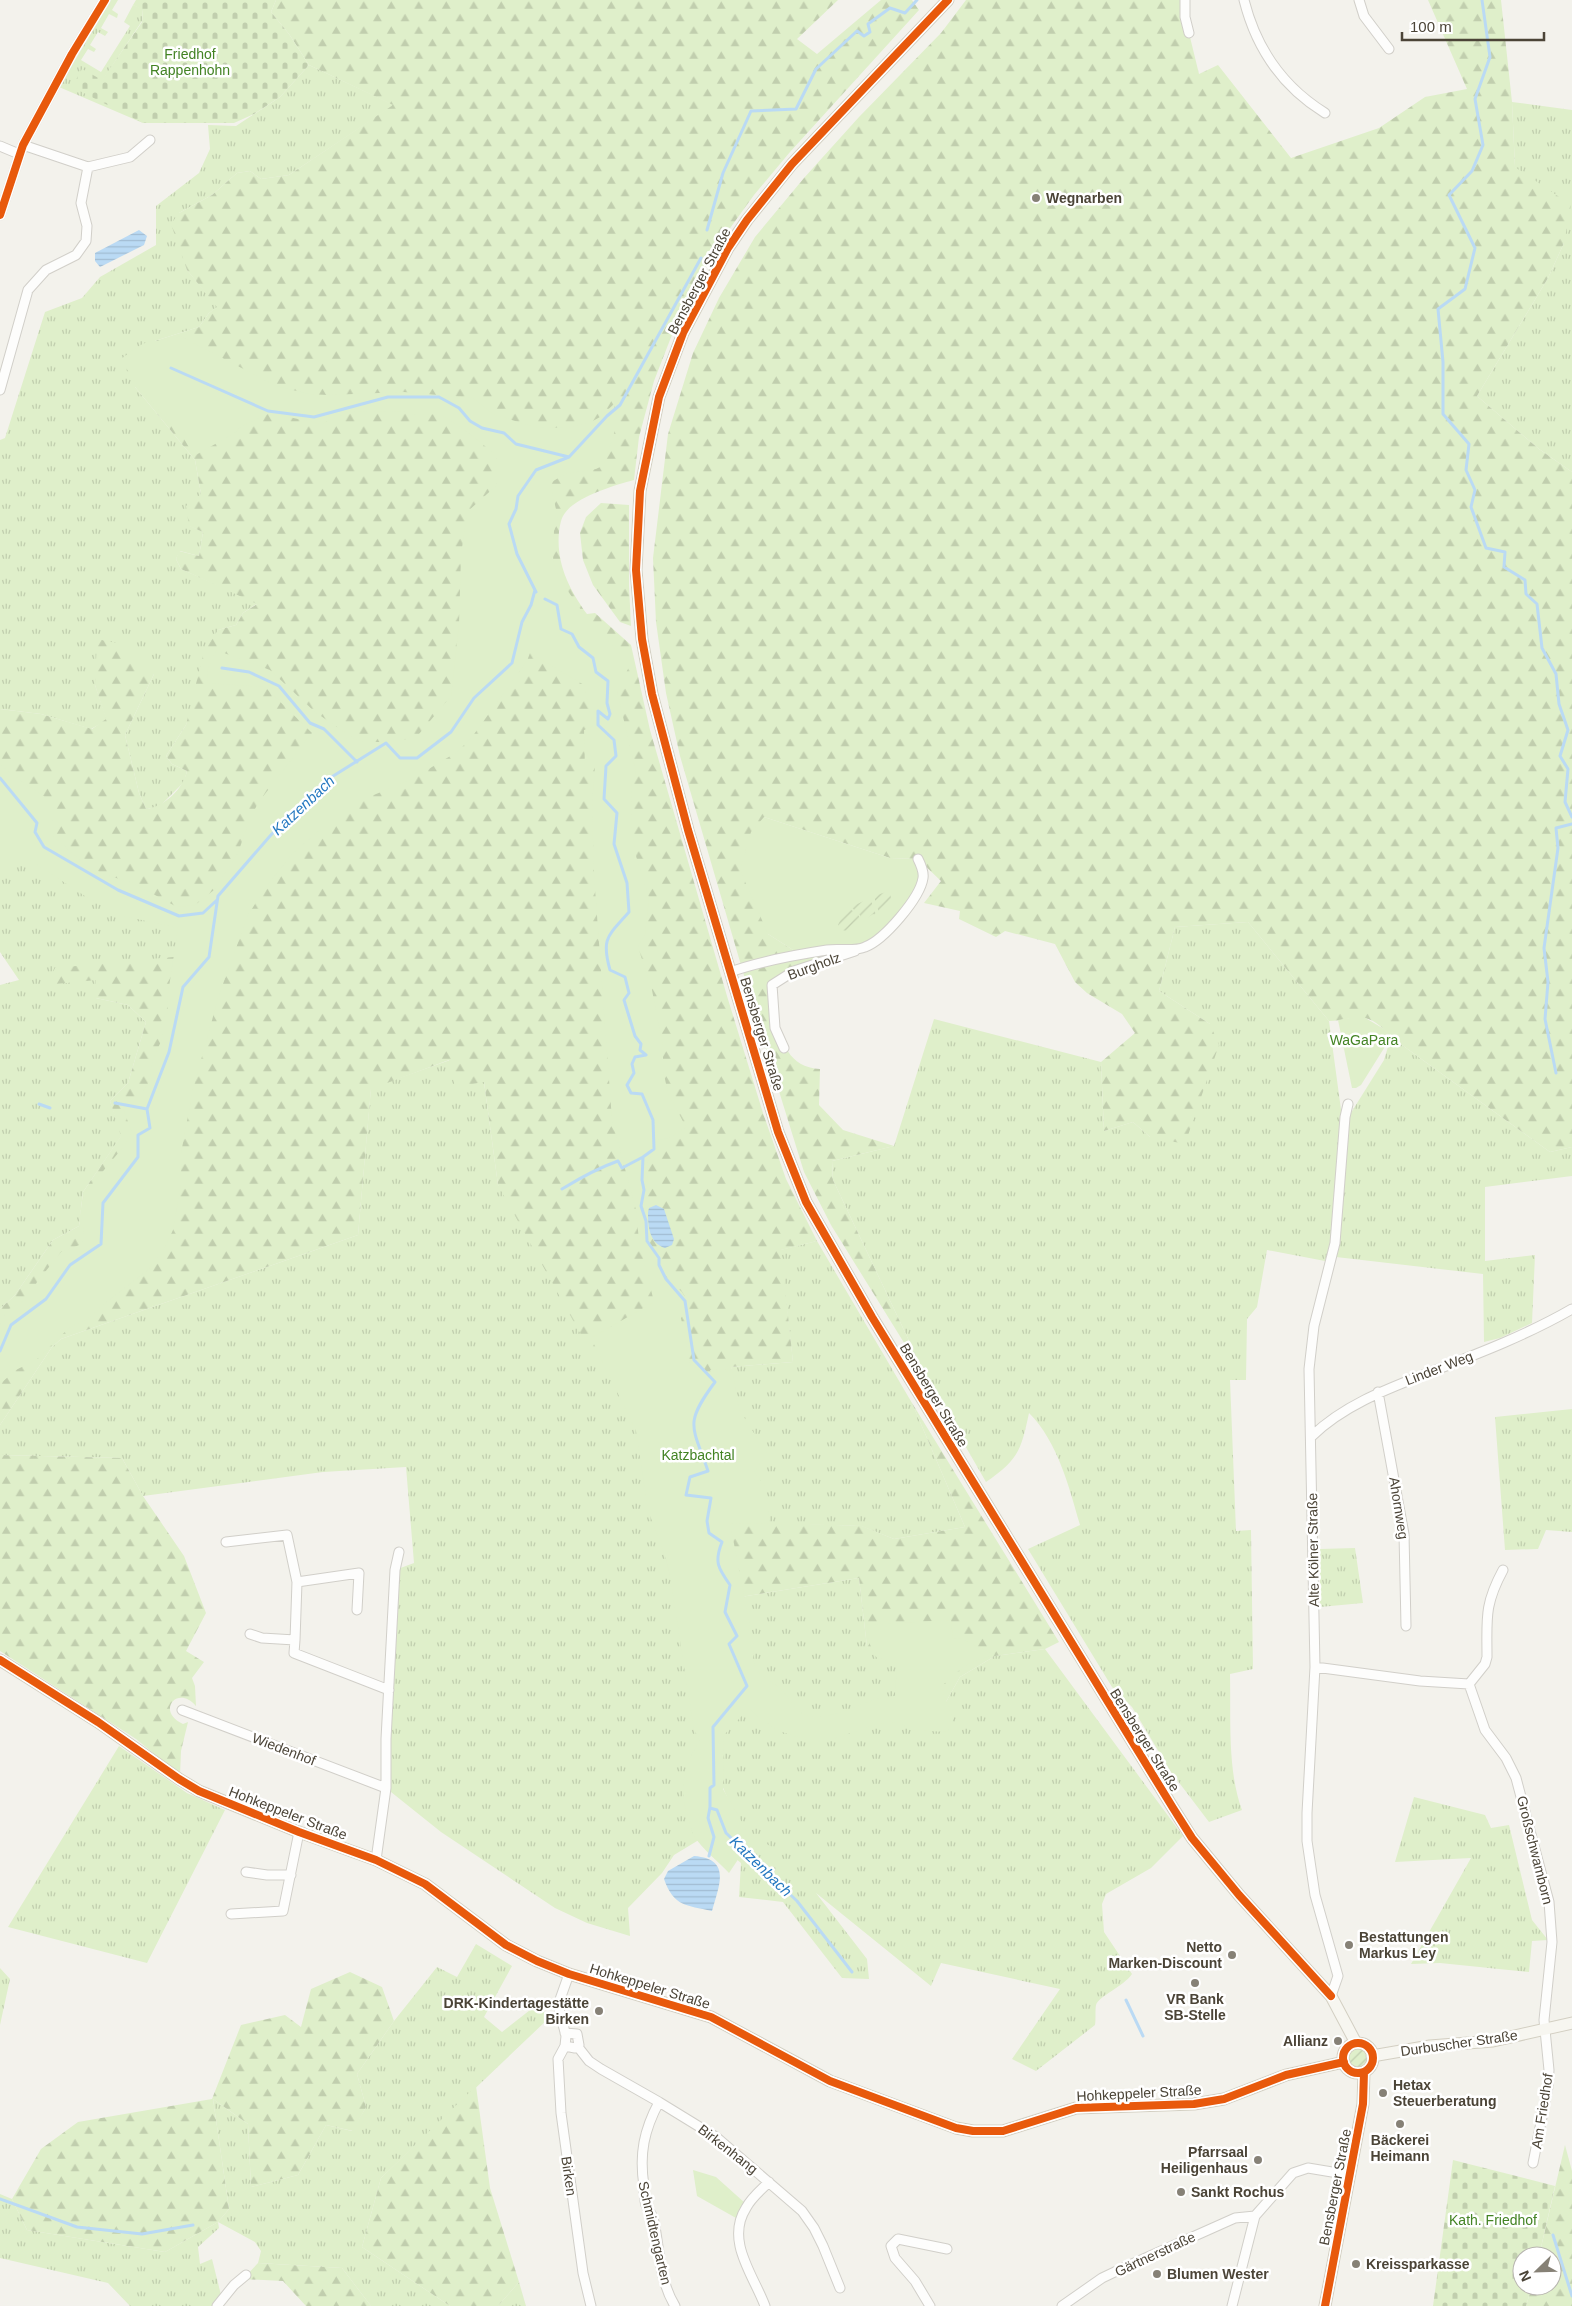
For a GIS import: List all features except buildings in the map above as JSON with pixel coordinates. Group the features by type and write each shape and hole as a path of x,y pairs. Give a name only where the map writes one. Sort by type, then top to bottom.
{"main road":[{"name":"Bensberger Straße","path":"948,0 792,164 747,220 728,248 691,317 674,355 659,397 646,454 640,491 636,549 637,593 642,638 652,694 666,752 778,1132 792,1171 825,1238 1070,1643 1192,1838 1265,1924 1331,1996 1356,2043"},
{"name":"Hohkeppeler Straße","path":"0,1660 98,1722 192,1787 218,1800 376,1860 425,1884 506,1945 537,1961 568,1974 711,2017 830,2081 956,2128 973,2131 1014,2129 1055,2113 1076,2108 1178,2105 1208,2102 1244,2092 1286,2075 1344,2062"},
{"name":"Durbuscher Straße","path":"1372,2056 1430,2046 1493,2041 1572,2023"},
{"path":"1356,2043 1365,2045 1372,2056 1371,2066 1364,2072 1352,2072 1344,2062 1346,2049 1356,2043"},
{"name":"Bensberger Straße","path":"1325,2306 1363,2104 1364,2072"}],"street":[{"path":"0,215 23,144 63,69 106,0"},
{"path":"1185,0 1185,17 1189,33"},
{"path":"1244,0 1256,36 1277,72 1305,100 1325,113"},
{"path":"1359,0 1364,16 1389,49"},
{"path":"23,144 88,167 130,158 150,140"},
{"path":"0,146 19,154"},
{"path":"0,390 28,290 46,270 76,255 86,241 87,226 81,203 88,167"},
{"name":"Burgholz","path":"784,1048 775,1028 772,984 794,971 862,949 882,936 918,892 923,878 918,860"},
{"name":"Burgholz","path":"730,972 754,963 829,950 862,949"},
{"name":"Alte Kölner Straße","path":"1331,1996 1338,1976 1315,1895 1307,1841 1315,1667 1312,1436 1309,1399 1311,1346 1320,1297 1335,1243 1348,1104"},
{"name":"Linder Weg","path":"1312,1436 1320,1428 1378,1392 1525,1333 1572,1309"},
{"name":"Ahornweg","path":"1378,1392 1404,1534 1406,1626"},
{"path":"226,1542 287,1536 297,1582 294,1653 389,1690"},
{"path":"376,1860 386,1788 386,1739 395,1570 399,1552"},
{"path":"1315,1667 1420,1681 1469,1684 1485,1664 1487,1657 1486,1613 1491,1591 1503,1570"},
{"path":"297,1582 359,1573 357,1610"},
{"path":"250,1634 262,1638 295,1640"},
{"name":"Großschwamborn","path":"1469,1684 1485,1730 1506,1758 1516,1778 1549,1902 1552,1942 1544,2020 1546,2029"},
{"name":"Wiedenhof","path":"182,1710 386,1788"},
{"path":"231,1914 283,1911 299,1832"},
{"path":"246,1872 267,1876 291,1875"},
{"name":"Birken","path":"568,1974 558,2005 565,2033 565,2046 558,2059 561,2113 583,2274 591,2306"},
{"name":"Am Friedhof","path":"1533,2163 1550,2070 1546,2029"},
{"path":"565,2033 577,2034 580,2041 578,2047 565,2046"},
{"name":"Birkenhang","path":"578,2047 589,2061 601,2069 716,2137 802,2211 814,2228 840,2288"},
{"name":"Schmidtengarten","path":"659,2102 650,2119 644,2139 641,2169 646,2204 652,2212 654,2222 659,2263 670,2298 675,2306"},
{"path":"1232,2306 1255,2216 1293,2173 1308,2168 1350,2175"},
{"path":"765,2306 758,2287 748,2272 739,2244 740,2223 745,2208 769,2182"},
{"name":"Gärtnerstraße","path":"1062,2306 1102,2278 1123,2268 1235,2218 1255,2216"},
{"path":"930,2306 915,2281 894,2258 891,2246 898,2239 947,2249"},
{"path":"217,2306 246,2275"}],"green space":[{"path":"111,0 118,0 112,10 118,14 117,18 109,14 101,28 108,32 105,36 98,32 90,45 96,49 94,52 88,49 81,60 101,72 130,26 124,22 133,5 143,9 142,21 102,81 143,123 59,87"},
{"name":"Friedhof Rappenhohn","path":"136,0 276,0 271,12 289,34 309,65 280,97 254,114 234,123 143,123 72,87 82,69 102,80 142,22 143,10 133,5"},
{"path":"276,0 838,0 797,39 817,54 881,0 912,0 919,10 790,152 754,195 715,249 675,327 654,381 639,437 634,480 596,492 570,507 562,519 559,543 565,575 587,614 595,613 631,645 650,730 763,1113 786,1179 817,1241 781,1250 793,1362 731,1367 757,1522 862,1526 894,1539 965,1527 912,1403 1059,1642 1045,1649 995,1656 960,1677 938,1716 905,1664 882,1663 867,1647 859,1578 728,1599 637,1345 590,1351 498,1185 484,1082 455,1087 449,1060 371,1089 358,1235 61,1339 52,1347 0,1425 0,1309 15,1295 53,1240 79,1226 83,1192 121,1136 110,1101 128,1083 146,1022 128,1005 96,998 96,980 47,985 55,968 195,955 204,925 47,855 0,863 0,709 41,714 92,729 106,719 95,685 97,639 121,644 154,674 125,735 139,793 146,809 153,808 172,796 185,778 187,771 172,764 166,756 186,725 204,651 218,630 236,625 243,613 257,604 181,569 176,559 179,551 199,556 203,532 189,526 186,506 201,494 195,460 135,387 125,367 129,353 142,345 199,327 209,313 217,307 187,270 171,224 179,213 212,195 237,173 250,171 261,179 289,175 393,105 309,65 289,34 271,12"},
{"path":"966,0 1185,0 1189,33 1199,74 1218,65 1291,158 1379,128 1425,97 1467,89 1428,0 1501,0 1512,102 1515,167 1571,205 1564,243 1548,278 1477,396 1539,449 1572,472 1572,1147 1550,1152 1391,1037 1375,1022 1362,1018 1329,1021 1248,922 1175,927 1159,991 1210,1024 1219,1045 1185,1144 1150,1137 1133,1122 1104,1131 1101,1062 1135,1033 1122,1014 1087,993 1075,982 1055,944 1005,931 996,937 959,919 960,911 924,903 941,881 918,859 890,858 764,817 768,934 801,955 862,949 780,978 771,993 779,1030 789,1052 796,1061 806,1066 820,1069 819,1105 843,1130 894,1146 832,1161 833,1180 929,1383 831,1225 804,1172 757,1020 680,756 666,693 656,622 653,558 668,434 693,353 719,298 755,237 804,178 859,117 941,33"},
{"path":"309,65 394,105 289,175 261,179 250,171 237,173 212,195 179,213 187,270 218,307 209,313 199,327 142,345 135,387 195,460 201,494 190,526 203,532 199,556 180,551 176,559 181,569 258,603 243,613 236,625 218,630 186,725 166,756 172,764 187,771 184,782 159,807 146,809 139,793 125,735 154,674 95,685 107,720 91,729 41,714 0,709 0,440 5,438 45,312 82,298 100,277 156,245 156,206 199,173 210,149 208,125 236,126 280,97"},
{"path":"1512,102 1572,110 1572,472 1539,449 1477,396 1548,278 1564,243 1515,167"},
{"name":"Katzbachtal","path":"180,336 276,386 309,394 404,392 473,398 493,414 534,427 569,428 589,423 600,417 614,404 617,424 604,465 596,469 565,474 550,483 558,518 554,531 553,562 559,578 585,616 630,665 617,691 636,772 631,786 632,830 636,856 649,898 645,934 638,947 652,990 663,1047 663,1070 668,1093 686,1127 669,1138 658,1140 658,1146 648,1161 647,1185 641,1208 644,1232 649,1246 659,1260 663,1274 682,1292 690,1305 681,1318 690,1364 713,1379 710,1370 732,1369 739,1409 767,1454 754,1472 766,1487 770,1524 730,1523 754,1648 755,1666 766,1679 785,1693 799,1711 803,1714 820,1717 876,1699 895,1696 897,1663 889,1662 877,1656 868,1640 865,1625 951,1620 953,1638 962,1639 995,1655 965,1666 941,1687 953,1719 948,1732 910,1730 899,1722 877,1724 830,1740 807,1740 779,1731 758,1717 749,1708 724,1735 723,1789 748,1833 775,1849 763,1857 757,1851 743,1852 729,1873 697,1841 691,1829 685,1806 683,1796 684,1777 690,1759 700,1740 694,1730 670,1576 666,1559 648,1510 636,1431 591,1338 654,1302 639,1241 636,1210 612,1120 594,875 592,806 595,766 585,770 584,730 593,726 584,685 530,653 527,661 472,737 457,752 412,779 369,797 321,829 292,854 266,887 248,915 219,995 193,1089 182,1148 180,1190 173,1230 166,1245 149,1269 90,1317 69,1328 37,1359 16,1370 0,1384 0,1326 5,1313 29,1298 37,1282 61,1252 82,1244 84,1229 79,1221 84,1194 124,1146 132,1132 123,1109 127,1102 143,1091 149,1082 153,1059 163,1037 161,1022 168,1012 167,1000 178,928 119,915 88,898 30,860 0,872 0,764 52,802 52,835 81,861 103,874 133,883 177,907 195,905 214,890 238,853 249,821 258,803 312,733 265,687 207,683 208,669 216,650 270,670 315,712 353,738 365,742 388,742 407,739 419,734 451,696 459,624 461,555 467,512 497,485 497,455 456,424 442,416 433,414 416,415 408,412 351,411 321,424 270,413 242,426 233,434 194,456 180,432 173,427 132,378 121,359 144,343 169,340"},
{"path":"601,503 629,505 631,626 620,622 593,585 583,560 580,533 586,517"},
{"path":"764,817 890,858 918,859 922,869 918,892 870,945 801,955 768,934 740,870 751,832"},
{"path":"47,855 204,925 195,955 96,980 96,998 128,1005 146,1022 128,1083 110,1101 122,1135 83,1192 79,1226 53,1240 15,1295 0,1309 0,985 19,980 0,952 0,863"},
{"path":"886,892 890,893 892,903 879,913 874,896"},
{"path":"870,898 876,915 873,914 861,922 860,915 851,907"},
{"path":"849,908 859,916 859,924 848,931 841,930 838,925 844,912"},
{"path":"1248,922 1329,1021 1342,1117 1331,1242 1325,1261 1267,1250 1257,1307 1247,1319 1246,1380 1230,1380 1236,1531 1251,1530 1253,1669 1230,1674 1232,1760 1237,1794 1242,1810 1209,1822 1171,1772 1132,1707 1112,1687 1028,1549 1080,1525 1061,1466 1048,1437 1029,1413 1020,1446 1012,1461 986,1482 929,1383 833,1180 832,1161 894,1146 934,1019 1101,1062 1104,1131 1133,1122 1150,1137 1210,1024 1159,991 1175,927"},
{"name":"WaGaPara","path":"1362,1016 1384,1029 1391,1037 1361,1085 1352,1088 1338,1020"},
{"path":"1391,1037 1550,1152 1572,1147 1572,1176 1485,1187 1485,1261 1535,1255 1532,1323 1500,1338 1484,1342 1483,1274 1336,1257 1349,1116 1384,1060"},
{"path":"450,1060 484,1082 498,1185 638,1345 728,1599 859,1578 867,1647 905,1663 938,1716 960,1677 995,1656 1045,1649 1183,1836 1151,1868 1106,1894 1102,1904 1104,1932 1132,1974 1098,2002 1096,2005 1095,2025 1036,2071 1012,2059 1060,1989 941,1963 931,1986 816,1893 867,1959 869,1979 842,1978 783,1902 739,1897 741,1863 707,1835 674,1855 662,1873 628,1908 630,1936 587,1923 555,1908 441,1832 386,1788 395,1570 414,1563 406,1467 323,1472 143,1496 122,1458 0,1455 0,1425 52,1347 61,1339 358,1235 371,1088","holes":["729,1600 718,1776 739,1825 717,1784"]},
{"path":"817,1241 912,1403 965,1527 894,1539 861,1526 757,1523 731,1367 793,1362 780,1250"},
{"path":"1572,1409 1572,1532 1546,1530 1538,1549 1505,1550 1495,1417"},
{"path":"0,1455 122,1458 143,1496 184,1556 206,1613 186,1651 204,1662 192,1678 195,1686 196,1706 189,1700 182,1698 172,1702 170,1707 175,1719 183,1724 188,1722 181,1751 180,1775 136,1739 0,1651"},
{"path":"1355,1548 1363,1603 1320,1607 1320,1549"},
{"path":"119,1746 187,1793 225,1810 147,1963 8,1927"},
{"path":"1414,1797 1485,1815 1491,1828 1509,1825 1532,1920 1548,1940 1532,1941 1529,1972 1440,1963 1411,1964 1471,1858 1395,1862"},
{"path":"476,1944 512,1966 484,2017 502,2032 539,2003 548,2019 381,2178 362,2247 450,2306 371,2306 342,2268 258,2263 261,2251 255,2242 218,2222 229,2209 213,2099 248,2124 251,2187 298,2175 326,2125 352,2131 366,2107 357,2074 394,2021 437,1967 457,1977"},
{"path":"0,1968 10,1979 0,2025"},
{"path":"350,1972 382,1987 394,2021 357,2074 366,2107 353,2131 326,2125 298,2175 251,2187 248,2124 213,2099 229,2209 218,2222 165,2252 27,2230 12,2199 41,2149 78,2122 212,2099 241,2025 285,2015 301,2027 311,1989"},
{"path":"1359,2048 1366,2051 1369,2058 1366,2065 1359,2068 1352,2065 1349,2058 1352,2051"},
{"path":"476,2086 490,2188 519,2282 498,2306 450,2306 362,2247 381,2178"},
{"path":"1565,2145 1572,2171 1572,2306 1526,2306 1529,2296 1562,2296 1562,2246 1541,2246"},
{"name":"Kath. Friedhof","path":"1453,2160 1555,2186 1541,2246 1512,2246 1512,2296 1529,2296 1526,2306 1433,2306"},
{"path":"693,2170 716,2177 745,2203 736,2218 697,2196"},
{"path":"0,2194 12,2199 27,2230 165,2252 218,2222 219,2228 198,2247 200,2264 212,2259 221,2295 214,2306 130,2306 108,2283 0,2258"},
{"path":"258,2263 342,2268 371,2306 306,2306 283,2281 243,2279"},
{"path":"519,2282 526,2306 498,2306"}],"water":[{"path":"139,230 147,236 144,245 100,267 95,261 95,253"},
{"path":"656,1205 664,1209 674,1239 672,1245 665,1248 656,1242 650,1233 648,1212 649,1208"},
{"path":"694,1856 706,1858 714,1862 718,1868 720,1875 719,1883 712,1911 688,1906 677,1900 672,1895 664,1879 668,1871"}],"waterway":[{"name":"Katzenbach","path":"707,230 723,173 751,111 796,109 816,69 857,31 864,36 870,32 868,24 890,8 905,13 917,0"},
{"path":"1482,0 1490,57 1475,99 1483,145 1472,171 1449,195 1475,248 1465,289 1438,309 1443,362 1443,414 1469,444 1466,470 1475,490 1471,507 1486,548 1505,552 1504,567 1525,580 1526,594 1537,604 1542,648 1556,674 1559,704 1568,730 1560,756 1568,769 1565,802 1572,817"},
{"name":"Katzenbach","path":"536,592 517,554 509,524 516,509 518,496 536,470 569,457 607,416 620,405 701,258"},
{"path":"171,368 268,411 314,417 388,397 439,397 459,408 470,421 482,428 504,433 516,444 569,457"},
{"name":"Katzenbach","path":"0,1351 11,1325 46,1299 70,1265 101,1244 103,1203 138,1157 138,1135 150,1128 147,1109 169,1052 183,987 209,957 218,896 270,836 308,796 330,778 386,743 400,758 417,758 451,732 474,698 512,663 522,622 531,605 535,590"},
{"name":"Katzenbach","path":"545,599 557,605 561,629 572,634 579,647 593,658 596,672 608,681 607,703 610,714 608,719 598,711 598,725 614,740 616,756 606,766 604,799 617,813 614,844 627,883 629,912 611,932 606,951 610,970 625,977 629,993 624,1000 635,1036 641,1044 640,1050 646,1055 635,1057 632,1064 634,1073 627,1085 631,1093 642,1094 653,1120 654,1149 643,1157 642,1180 644,1190 641,1206 646,1221 647,1241 659,1258 659,1265 666,1279 685,1301 694,1360 715,1382 699,1407 694,1425 698,1444 708,1471 690,1477 686,1495 711,1498 707,1521 709,1533 722,1542 718,1555 718,1565 730,1585 725,1612 737,1636 729,1644 747,1686 713,1727 714,1785 710,1788 710,1808 717,1810 726,1833 797,1901 852,1972"},
{"path":"222,668 249,672 279,686 310,723 324,729 357,762"},
{"path":"0,778 37,823 35,832 44,847 118,890 179,916 203,913 217,900"},
{"path":"1556,1073 1545,1019 1548,982 1544,948 1558,848 1556,828 1572,824"},
{"name":"Katzenbach","path":"115,1103 147,1109"},
{"path":"39,1104 50,1108"},
{"path":"562,1189 618,1161 622,1168 643,1157"},
{"path":"709,1856 714,1837 708,1818 710,1807"},
{"path":"1126,2000 1143,2036"},
{"path":"0,2199 77,2227 142,2234 193,2225"},
{"path":"1553,2235 1572,2296"}],"cycle path":[{"path":"0,215 23,145 72,54 105,0"},
{"path":"948,0 792,164 747,220 728,248 683,333 659,397 640,491 636,570 642,639 652,694 688,830 778,1132 806,1202 872,1317 1192,1838 1239,1895 1331,1996"},
{"path":"0,1660 98,1722 199,1791 299,1832 376,1860 425,1884 506,1945 537,1961 569,1974 711,2017 830,2081 956,2128 973,2131 1003,2131 1076,2108 1194,2104 1224,2099 1286,2075 1344,2062"},
{"path":"1358,2043 1369,2047 1373,2058 1369,2069 1358,2073 1347,2069 1343,2058 1347,2047 1358,2043"},
{"path":"1325,2306 1363,2104 1364,2072"}],"place":[{"name":"Wegnarben","path":"1036,198"},
{"name":"Bestattungen Markus Ley","path":"1349,1945"},
{"name":"Netto Marken-Discount","path":"1232,1955"},
{"name":"VR Bank SB-Stelle","path":"1195,1983"},
{"name":"DRK-Kindertagestätte Birken","path":"599,2011"},
{"name":"Allianz","path":"1338,2041"},
{"name":"Hetax Steuerberatung","path":"1383,2093"},
{"name":"Bäckerei Heimann","path":"1400,2124"},
{"name":"Pfarrsaal Heiligenhaus","path":"1258,2160"},
{"name":"Sankt Rochus","path":"1181,2192"},
{"name":"Kreissparkasse","path":"1356,2264"},
{"name":"Blumen Wester","path":"1157,2274"}]}
